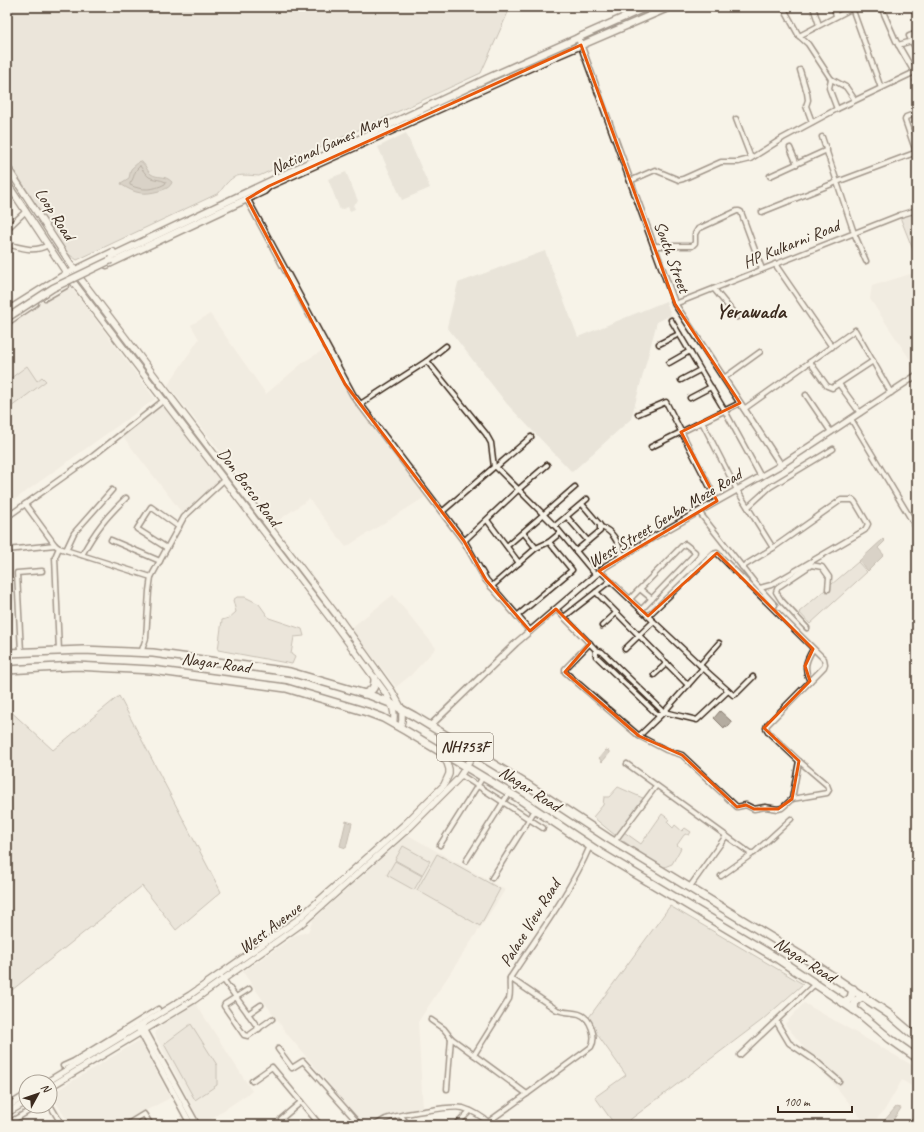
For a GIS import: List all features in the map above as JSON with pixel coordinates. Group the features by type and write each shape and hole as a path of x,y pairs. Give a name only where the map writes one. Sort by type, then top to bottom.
{"highway":[{"name":"Nagar Road","path":"7,653 100,650 141,653 278,670 298,674 364,694 402,709 526,784 614,842 805,958 864,996 889,1014 917,1038"},
{"name":"Nagar Road","path":"7,670 76,666 139,669 275,686 367,712 393,724 435,748 536,810 590,846 778,959 844,1002 906,1052 917,1058"},
{"path":"364,694 373,689 375,685 375,678"},
{"path":"844,1002 852,998 853,989"},
{"path":"854,1010 855,1001 864,996"}],"main road":[{"name":"National Games Marg","path":"7,322 52,292 264,191 268,184 488,78 647,7"},
{"name":"National Games Marg","path":"7,311 47,285 75,270 260,182 268,184 668,7"},
{"name":"Loop Road","path":"7,167 80,278"},
{"name":"Loop Road","path":"7,183 68,274"},
{"path":"7,314 48,288 268,184"},
{"path":"7,318 53,288 111,258"},
{"name":"Don Bosco Road","path":"68,274 375,678 392,705 395,718 393,724"},
{"name":"Don Bosco Road","path":"80,278 342,622 392,691 402,709"},
{"path":"47,285 52,292"},
{"path":"400,728 402,721 402,709"},
{"name":"West Avenue","path":"222,977 297,920 406,823 444,785 449,774 449,768 443,756 435,748"},
{"name":"West Avenue","path":"58,1082 300,925 410,828 461,775 475,753"},
{"name":"West Avenue","path":"58,1075 126,1031 141,1029"},
{"path":"7,1106 18,1100"},
{"path":"7,1114 18,1107"}],"street":[{"path":"783,7 798,36 808,44 831,79 846,87 855,100"},
{"path":"813,7 819,25"},
{"path":"834,7 836,16"},
{"path":"798,36 853,7 881,88"},
{"path":"630,181 655,170 678,180 721,162 744,161 836,109 916,71 898,45 881,7"},
{"path":"917,33 909,36 917,51"},
{"name":"South Street","path":"578,37 675,304 781,465"},
{"path":"898,45 912,41"},
{"path":"800,70 808,100 806,106 812,122"},
{"path":"831,79 828,88 836,109"},
{"path":"762,212 917,152 904,120 906,117 917,113"},
{"path":"736,118 751,158"},
{"path":"822,137 854,233 866,260"},
{"path":"790,148 797,164"},
{"path":"770,176 827,150"},
{"path":"247,199 346,384 360,405 464,541 491,587 530,631"},
{"path":"654,246 692,246 696,243 695,234 698,229 739,210 762,269"},
{"name":"HP Kulkarni Road","path":"675,304 900,215 917,210"},
{"path":"7,229 26,212"},
{"path":"7,244 31,250 37,250 48,245"},
{"path":"775,264 832,346"},
{"path":"714,289 737,317"},
{"path":"671,320 725,411 761,477"},
{"path":"744,409 855,330 890,393"},
{"path":"659,344 679,334"},
{"path":"360,405 427,361 446,346"},
{"path":"669,363 690,351"},
{"path":"724,378 760,352"},
{"path":"427,361 486,434 491,444 495,467 556,526 560,533 595,574"},
{"path":"810,362 829,388 832,388 872,361"},
{"path":"680,380 700,370"},
{"name":"West Street Genba Moze Road","path":"430,726 499,659 595,574 623,556 781,465 917,375"},
{"path":"839,384 860,413"},
{"path":"690,398 711,387"},
{"path":"806,395 831,432"},
{"path":"7,518 93,456 164,400"},
{"path":"638,414 666,402 717,502"},
{"path":"652,447 740,403"},
{"path":"851,419 917,529"},
{"path":"702,422 737,490 773,548"},
{"path":"442,512 531,438"},
{"path":"748,507 770,488 833,449"},
{"path":"464,541 519,489 547,465"},
{"path":"141,653 146,638 151,577 187,514 224,479"},
{"path":"507,546 575,487"},
{"path":"66,550 74,533 112,490"},
{"path":"82,555 92,536 103,521 126,498"},
{"path":"556,526 587,499"},
{"path":"742,566 773,548 841,500 853,500 868,524 865,530 771,585 760,588"},
{"path":"25,504 57,547 55,557 59,651"},
{"path":"582,504 601,527 610,532 615,538 623,556"},
{"path":"167,548 137,529 151,507 179,527"},
{"path":"699,512 775,605"},
{"path":"567,517 588,540"},
{"path":"487,520 519,563"},
{"path":"576,551 600,531 601,527"},
{"path":"523,532 536,548"},
{"path":"491,587 536,548 549,542 560,533"},
{"path":"111,540 160,561"},
{"path":"517,616 572,570 549,542"},
{"path":"630,599 683,545 685,544 688,546 694,552 694,555 642,610"},
{"path":"7,550 57,547 151,577"},
{"path":"590,643 565,669 565,672 639,736 666,750 682,755 737,807 746,805 754,809 765,807 778,809 782,808 792,799 824,794 829,790 827,785 769,733 766,728 767,725 810,681 824,664 824,659 717,553 715,553 648,616"},
{"path":"807,628 781,600 776,592 778,587 811,566 822,567 829,577 828,589"},
{"path":"21,652 17,573 42,571"},
{"path":"600,571 733,695 753,678"},
{"path":"564,617 610,581"},
{"path":"640,589 652,599"},
{"path":"596,592 688,685"},
{"path":"556,609 596,650 602,652 664,712 697,720 728,691"},
{"path":"602,626 616,613"},
{"path":"625,649 653,622"},
{"path":"639,736 664,712 688,685 719,643"},
{"path":"810,681 806,673 805,666 813,648"},
{"path":"596,650 596,656 659,716"},
{"path":"654,675 666,663"},
{"path":"792,799 799,761"},
{"path":"627,764 752,854"},
{"path":"461,775 543,828"},
{"path":"440,845 483,777"},
{"path":"614,842 656,786"},
{"path":"466,862 509,793"},
{"path":"492,878 536,810"},
{"path":"721,876 752,854 791,819"},
{"path":"689,888 726,836"},
{"name":"Palace View Road","path":"474,1055 509,999 511,994 509,983 510,978 583,863 590,846"},
{"path":"222,977 259,1029"},
{"path":"488,1122 591,1047 594,1042 594,1033 584,1017 579,1014 565,1013 557,1010 510,978"},
{"path":"740,1055 815,984"},
{"path":"249,989 224,1006 241,1031 246,1036 259,1029 272,1019"},
{"path":"248,1014 261,1005"},
{"path":"63,1066 126,1031 158,1009"},
{"path":"431,1020 444,1030 451,1038 527,1094"},
{"path":"776,1021 789,1042 817,1062 839,1082"},
{"path":"141,1029 191,1125"},
{"path":"141,1029 198,1125"},
{"path":"446,1089 451,1038"},
{"path":"278,1049 292,1068 303,1061 360,1125"},
{"path":"252,1081 272,1067 320,1125"},
{"path":"281,1119 301,1102"},
{"path":"375,1125 386,1119 401,1116 450,1108 461,1108 470,1111 492,1125"},
{"path":"456,1125 470,1111"},
{"path":"7,1124 24,1114"},
{"path":"55,1114 62,1125"},
{"path":"126,1125 144,1114 152,1125"},
{"path":"401,1116 408,1125"}],"highlighted area":[{"path":"581,45 675,304 740,403 681,432 717,501 599,571 648,616 717,553 813,649 805,666 810,681 764,728 799,761 792,799 778,809 754,809 746,805 737,807 682,755 639,736 565,672 590,643 556,609 530,631 486,580 464,541 345,384 247,199 269,186"}],"shaded area":[{"path":"7,7 503,7 509,10 481,73 259,176 239,175 231,179 219,193 77,260 67,253 7,159"},
{"path":"406,133 430,188 402,200 378,147"},
{"path":"346,172 358,201 353,205 355,209 350,211 348,207 340,210 328,179"},
{"path":"917,212 917,260 900,217"},
{"path":"545,251 578,337 666,301 671,315 657,322 631,419 572,472 507,404 447,327 458,283"},
{"path":"917,272 917,370 870,299 872,286"},
{"path":"70,286 155,399 7,505 7,325 54,293"},
{"path":"210,314 266,394 305,361 322,351 357,407 425,497 346,547 309,499 276,522 168,385 199,339 191,325"},
{"path":"27,366 37,381 42,377 46,381 7,410 7,381"},
{"path":"163,403 222,479 187,516 183,514 121,434"},
{"path":"858,562 867,572 810,624 799,612"},
{"path":"393,595 436,648 411,675 396,687 351,628"},
{"path":"237,597 245,597 259,604 269,618 302,629 304,636 294,637 291,654 295,657 292,664 218,650 222,620 229,618 236,612 233,600"},
{"path":"119,696 221,892 176,930 142,886 7,994 7,708 53,750"},
{"path":"618,787 645,799 616,836 593,817 603,805 604,797 609,797"},
{"path":"662,814 669,819 667,822 673,828 675,825 682,831 685,828 691,832 689,835 684,835 677,845 681,848 672,864 662,868 619,838 624,832 641,844"},
{"path":"408,835 505,890 418,1022 423,1111 364,1125 288,1035 243,972 296,935 308,932 313,920"},
{"path":"403,846 430,861 422,875 395,860"},
{"path":"437,854 500,889 480,926 417,890"},
{"path":"395,861 422,876 414,890 387,875"},
{"path":"670,906 803,984 761,1021 623,1125 615,1125 595,1097 626,1075 587,1020"},
{"path":"194,1001 252,1091 202,1125 155,1033 161,1023"},
{"path":"804,1003 917,1068 916,1089 902,1080 884,1111 870,1125 867,1125 785,1024"},
{"path":"191,1024 217,1065 217,1085 195,1100 164,1044"},
{"path":"140,1040 170,1098 118,1125 70,1125 58,1105 58,1090"}],"water":[{"path":"140,161 151,174 164,177 172,182 170,186 159,191 140,193 122,185 121,183 129,178 131,169"},
{"path":"883,539 885,541 878,548 884,555 868,571 859,561"},
{"path":"720,711 731,721 731,724 728,727 725,726 724,728 714,718"},
{"path":"606,750 609,751 609,754 602,762 599,758"},
{"path":"346,821 352,823 346,848 340,846"},
{"path":"896,1107 901,1108 890,1125 884,1121"}],"district":[{"name":"Yerawada","path":"751,311"}]}
